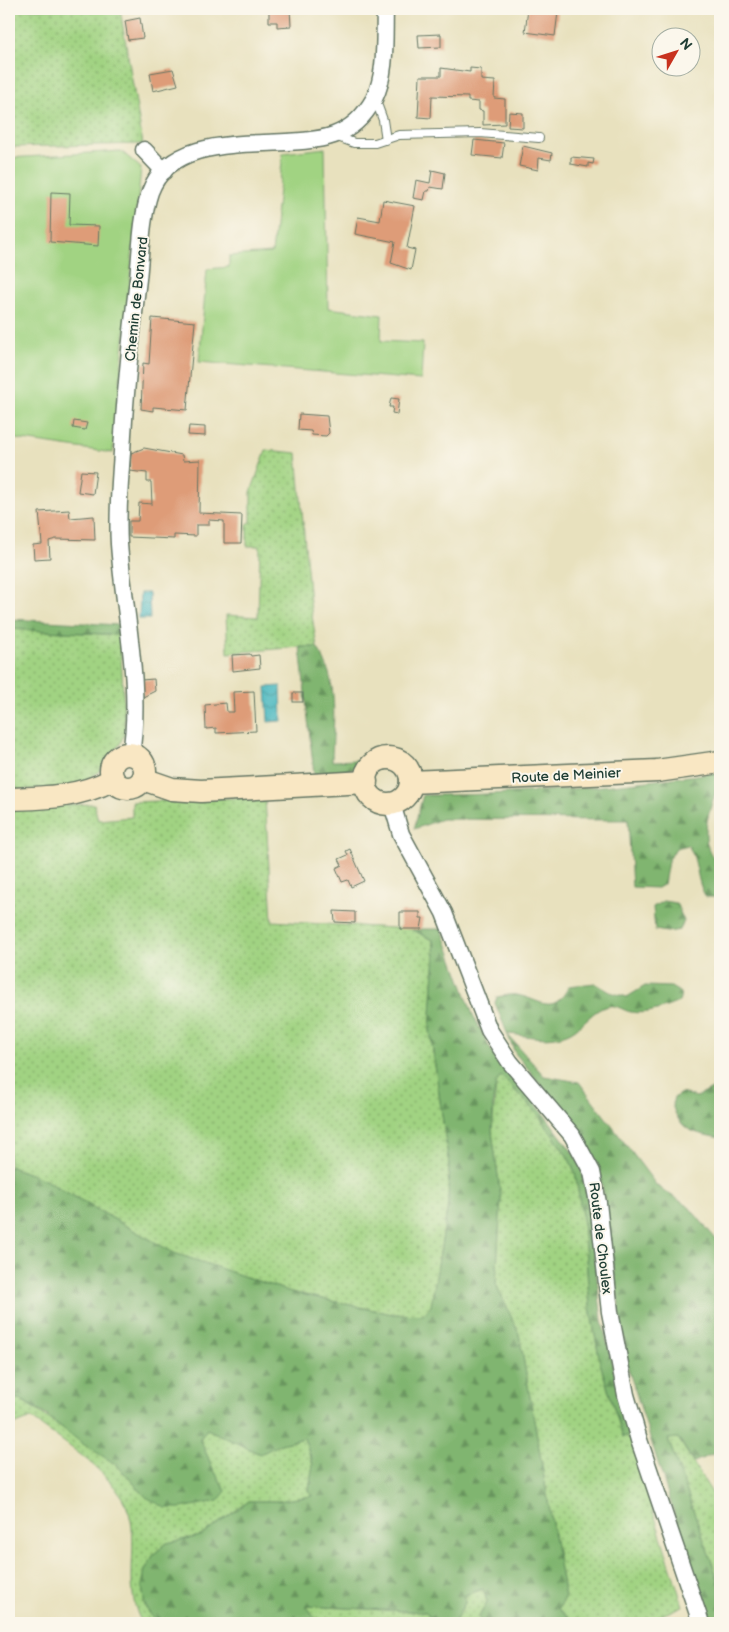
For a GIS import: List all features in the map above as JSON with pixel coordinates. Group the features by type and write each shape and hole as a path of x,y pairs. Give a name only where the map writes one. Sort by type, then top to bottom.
{"street":[{"name":"Chemin de Bonvard","path":"132,754 134,709 118,510 125,408 146,209 152,188 164,171 176,162 203,149 262,142 318,139 333,136 353,125 366,112 375,98 382,75 385,9"},
{"path":"144,150 164,171"},
{"path":"124,754 132,754 142,761 144,767 143,779 132,788 117,786 112,780 110,772 112,764 116,758 124,754"},
{"path":"384,759 400,761 406,767 411,782 405,796 392,804 377,801 367,789 366,782 370,767 384,759"},
{"name":"Route de Meinier","path":"411,782 656,771 720,762"},
{"path":"143,779 172,789 201,791 366,782"},
{"path":"9,799 67,796 91,790 112,780"},
{"name":"Route de Choulex","path":"392,804 401,834 444,913 489,1030 510,1062 572,1135 592,1172 598,1203 610,1312 626,1395 639,1440 701,1623"}],"lane":[{"path":"375,98 383,120 386,140"},
{"path":"333,136 354,143 375,143 399,135 480,133 539,138"}],"green space":[{"path":"9,9 120,9 143,144 9,147"},
{"path":"325,148 328,308 382,315 381,341 423,343 421,380 199,362 207,269 229,267 229,256 272,253 283,153"},
{"path":"121,151 141,168 113,453 9,438 9,158"},
{"path":"266,450 297,453 310,603 317,647 228,653 226,615 258,617 260,546 247,546 247,524 251,522 251,492"},
{"path":"9,619 119,625 120,635 9,629"},
{"path":"9,629 120,635 125,732 120,744 98,772 89,779 66,788 9,790"},
{"path":"300,647 317,647 329,674 334,717 332,761 357,760 358,769 314,774"},
{"path":"720,772 720,790 716,791 706,830 708,849 720,865 720,893 716,897 706,897 700,884 694,857 688,845 676,848 668,861 664,884 657,888 632,887 628,820 442,819 414,829 423,795 535,792"},
{"path":"265,797 272,921 411,929 433,940 435,955 430,1030 449,1164 448,1205 431,1307 423,1315 392,1314 291,1292 174,1253 43,1179 9,1166 9,807 94,804 98,820 132,817 132,802"},
{"path":"663,901 676,903 684,921 680,930 667,932 655,930 653,907"},
{"path":"411,929 442,929 473,1015 495,1058 541,1110 574,1154 581,1167 588,1202 602,1321 629,1435 623,1437 600,1363 590,1307 583,1222 575,1172 568,1157 537,1113 501,1076 496,1083 493,1101 492,1132 501,1198 496,1284 519,1334 565,1598 558,1609 575,1623 481,1623 479,1617 487,1602 483,1589 465,1595 465,1603 454,1623 435,1623 426,1612 306,1606 319,1623 157,1623 145,1607 142,1586 145,1570 154,1554 167,1543 201,1536 249,1501 278,1501 312,1496 309,1490 313,1464 304,1438 281,1444 260,1454 207,1429 200,1439 213,1469 226,1491 218,1501 181,1508 166,1508 146,1497 117,1465 83,1444 46,1415 20,1399 9,1399 9,1166 43,1179 174,1253 291,1292 392,1314 423,1315 431,1306 448,1205 449,1164 430,1030 435,955 433,940"},
{"path":"595,983 610,992 627,997 645,986 671,987 681,993 679,1002 649,1012 637,1013 612,1006 604,1007 576,1029 555,1037 507,1034 495,1003 497,997 517,995 540,1003 552,1004 558,1001 569,986"},
{"path":"508,1035 544,1076 579,1082 657,1186 689,1207 720,1244 720,1317 716,1316 720,1324 720,1451 694,1462 678,1438 668,1439 720,1585 720,1623 709,1623 628,1368 602,1185 597,1163 582,1135 515,1053"},
{"path":"501,1076 537,1113 568,1157 575,1172 583,1222 590,1307 600,1363 623,1437 629,1435 683,1606 643,1623 575,1623 558,1609 565,1598 519,1334 496,1284 501,1198 492,1132 496,1083"},
{"path":"712,1089 720,1089 720,1138 703,1135 684,1126 675,1113 672,1104 674,1098 681,1093 697,1097"},
{"path":"9,1399 20,1399 117,1465 146,1497 226,1491 213,1469 200,1439 207,1429 260,1454 281,1444 304,1438 313,1465 309,1490 312,1496 278,1501 249,1501 201,1536 167,1543 154,1554 145,1570 145,1607 157,1623 142,1623 137,1611 132,1586 132,1534 131,1521 126,1505 117,1490 105,1476 75,1450 31,1418 9,1427"},
{"path":"678,1438 720,1506 720,1585 668,1439"},
{"path":"484,1589 487,1602 479,1617 481,1623 454,1623 465,1603 465,1595"},
{"path":"305,1606 427,1612 435,1623 319,1623"}],"water":[{"path":"140,593 149,593 150,619 139,619"},
{"path":"281,686 282,721 268,722 266,687"}],"building":[{"path":"269,9 290,9 291,26 277,27 277,22 269,22"},
{"path":"528,9 558,12 555,36 525,32"},
{"path":"140,18 143,38 128,40 125,21"},
{"path":"441,34 441,47 419,48 418,35"},
{"path":"441,68 470,72 470,68 481,69 481,80 495,81 494,98 505,99 505,124 483,125 483,111 479,110 479,102 468,101 468,97 432,96 431,118 418,117 420,76 441,76"},
{"path":"173,69 178,85 153,91 150,73"},
{"path":"509,112 523,113 523,128 508,127"},
{"path":"474,140 504,143 502,158 472,155"},
{"path":"523,146 552,153 551,160 539,158 538,170 519,166"},
{"path":"571,157 594,159 593,164 588,163 588,167 571,164"},
{"path":"432,170 445,173 443,189 430,187 429,191 426,191 424,200 413,198 416,180 430,183"},
{"path":"51,192 70,193 69,225 99,226 98,246 50,242"},
{"path":"383,200 415,206 407,248 415,250 411,270 391,263 395,242 355,234 358,217 380,221"},
{"path":"152,318 195,322 187,410 153,407 153,411 141,409 143,363 149,364"},
{"path":"391,398 399,399 397,414 392,413 393,407 389,407"},
{"path":"299,414 327,416 329,433 326,436 312,435 311,431 298,430"},
{"path":"74,421 87,423 85,430 73,428"},
{"path":"189,426 205,427 205,436 188,435"},
{"path":"144,448 182,455 183,461 200,460 199,513 242,515 241,543 224,543 224,521 209,520 209,525 196,525 196,536 174,535 174,539 129,537 129,521 138,521 139,503 152,504 151,482 147,482 147,473 130,471 131,453"},
{"path":"81,471 96,472 93,494 78,492"},
{"path":"69,510 70,518 94,516 95,540 56,539 49,541 50,558 34,559 33,545 42,544 39,512"},
{"path":"250,654 251,656 259,655 260,668 233,671 232,655"},
{"path":"154,679 155,691 143,697 141,680"},
{"path":"254,691 256,731 216,733 216,728 206,729 205,705 226,703 227,712 234,712 233,692"},
{"path":"293,693 303,693 303,702 293,702"},
{"path":"350,849 364,881 351,887 348,880 342,882 336,868 342,865 339,859 348,855 346,851"},
{"path":"334,911 355,912 355,923 335,922"},
{"path":"400,912 420,912 420,918 423,918 421,929 400,929"}]}
